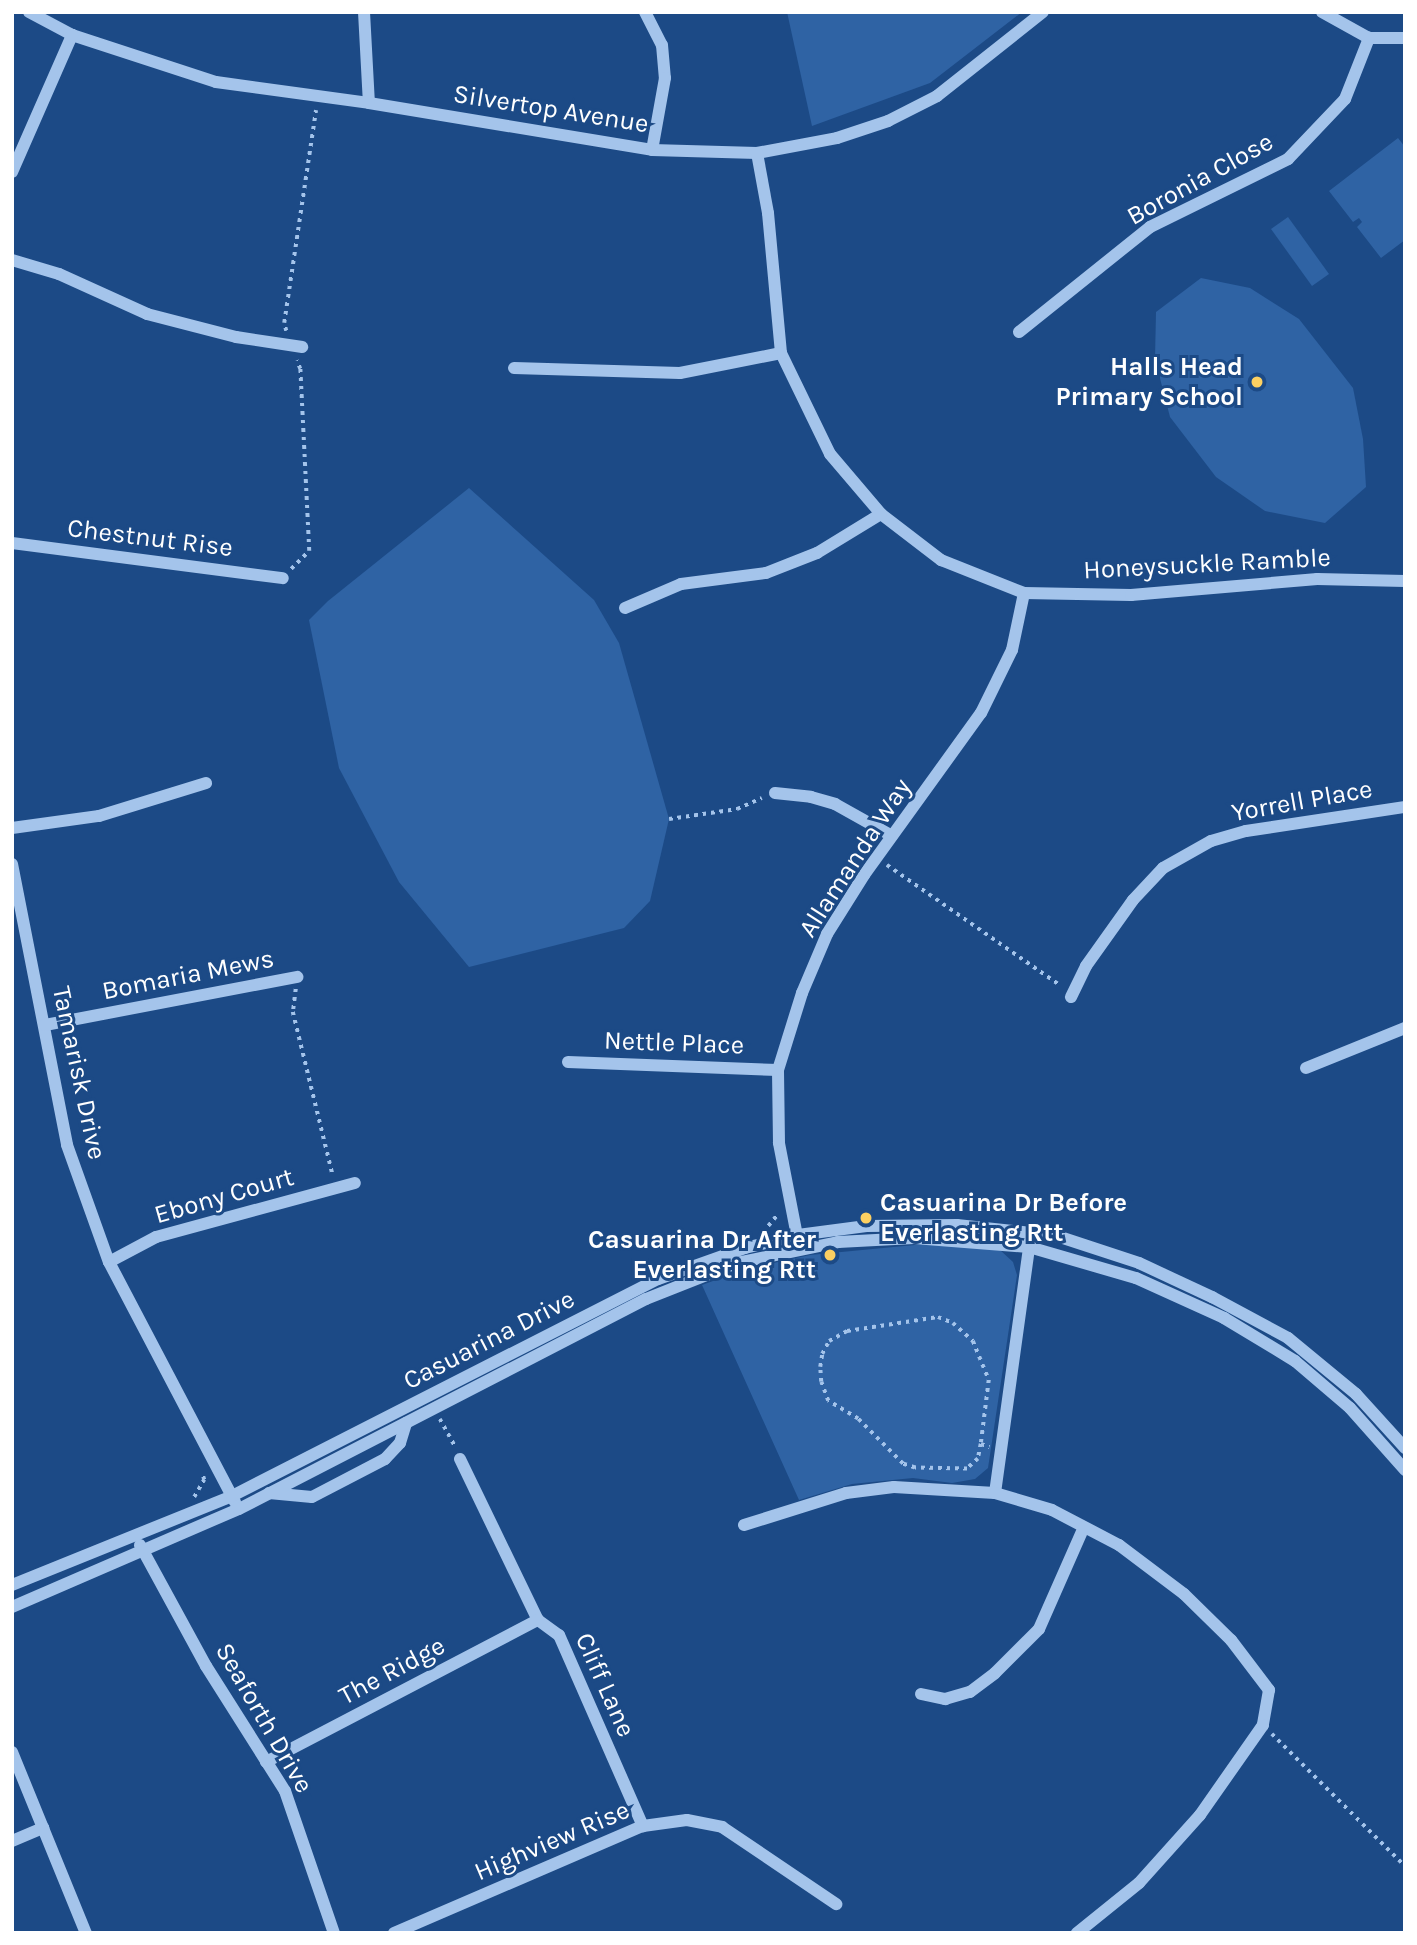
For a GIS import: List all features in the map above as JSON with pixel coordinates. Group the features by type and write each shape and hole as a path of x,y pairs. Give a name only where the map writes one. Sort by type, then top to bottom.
{"street":[{"name":"Silvertop Avenue","path":"29,12 72,35 216,82 369,103 652,150 757,153 837,138 888,121 937,96 1043,12"},
{"path":"364,12 369,103"},
{"path":"645,12 662,45 665,78 652,150"},
{"path":"1322,12 1368,38 1405,38"},
{"path":"12,172 72,35"},
{"name":"Boronia Close","path":"1019,332 1150,227 1288,159 1345,99 1368,38"},
{"name":"Honeysuckle Ramble","path":"757,153 768,213 781,353 830,454 881,514 941,560 1024,593 1131,596 1317,579 1405,581"},
{"path":"12,261 59,274 147,314 236,337 302,347"},
{"path":"514,368 681,373 781,353"},
{"path":"625,608 681,584 766,573 817,553 881,514"},
{"name":"Chestnut Rise","path":"12,543 282,578"},
{"name":"Allamanda Way","path":"798,1242 779,1143 778,1070 802,993 827,934 892,836 981,713 1012,650 1024,593"},
{"path":"12,828 99,816 206,783"},
{"path":"775,793 811,797 835,804 892,836"},
{"name":"Yorrell Place","path":"1071,997 1086,966 1133,900 1163,868 1212,841 1246,831 1405,807"},
{"name":"Tamarisk Drive","path":"12,864 67,1145 109,1262 239,1509"},
{"name":"Bomaria Mews","path":"45,1025 297,977"},
{"path":"1306,1068 1405,1028"},
{"name":"Nettle Place","path":"568,1062 778,1070"},
{"name":"Ebony Court","path":"109,1262 156,1237 355,1182"},
{"name":"Casuarina Drive","path":"12,1585 232,1496 658,1279 745,1248 798,1242 890,1225 957,1225 1060,1237 1139,1263 1264,1323 1332,1372 1382,1420 1405,1447"},
{"path":"995,1493 1032,1233"},
{"name":"Casuarina Drive","path":"12,1607 239,1509 646,1299 798,1242 914,1238 1029,1247 1136,1278 1224,1318 1295,1361 1333,1391 1405,1470"},
{"name":"Casuarina Drive","path":"269,1493 312,1497 385,1459 400,1443 406,1423"},
{"name":"Cliff Lane","path":"460,1458 538,1620 559,1635 643,1826"},
{"path":"744,1525 846,1493 894,1487 995,1493 1052,1510 1119,1545 1184,1594 1231,1640 1269,1690 1263,1726 1200,1815 1139,1883 1077,1933"},
{"path":"921,1694 944,1699 970,1692 995,1673 1039,1629 1084,1527"},
{"name":"Seaforth Drive","path":"135,1536 206,1666 285,1791 334,1933"},
{"name":"The Ridge","path":"267,1762 538,1620"},
{"path":"12,1752 86,1933"},
{"name":"Highview Rise","path":"394,1933 643,1826 687,1820 722,1827 836,1904"},
{"path":"12,1841 43,1828"}],"path":[{"path":"669,819 737,809 775,793"},
{"path":"877,858 1055,979 1071,997"},
{"path":"297,977 293,1012 336,1188"},
{"path":"938,1317 953,1323 973,1341 989,1380 981,1444 978,1459 967,1469 915,1468 903,1464 858,1419 828,1401 821,1382 820,1367 822,1354 829,1341 847,1331 938,1317"},
{"path":"981,1444 1001,1450"},
{"path":"1263,1726 1405,1866"}],"shaded area":[{"path":"787,12 1022,12 930,83 812,126"},
{"path":"1398,138 1405,147 1405,240 1381,258 1357,227 1362,222 1359,218 1353,222 1329,191"},
{"path":"1288,217 1329,274 1312,286 1271,229"},
{"path":"1201,278 1250,288 1299,319 1353,388 1363,439 1366,487 1325,523 1265,511 1216,477 1170,417 1155,359 1156,312"},
{"path":"469,488 594,600 619,643 669,819 650,901 624,928 469,967 399,882 339,768 309,620 328,601"},
{"path":"925,1244 1000,1250 1013,1262 1017,1275 988,1468 975,1479 952,1483 913,1478 852,1484 799,1500 702,1285 746,1269 810,1255"}],"place":[{"name":"Halls Head Primary School","path":"1257,382"},
{"name":"Casuarina Dr Before Everlasting Rtt","path":"866,1218"},
{"name":"Casuarina Dr After Everlasting Rtt","path":"830,1255"}]}
